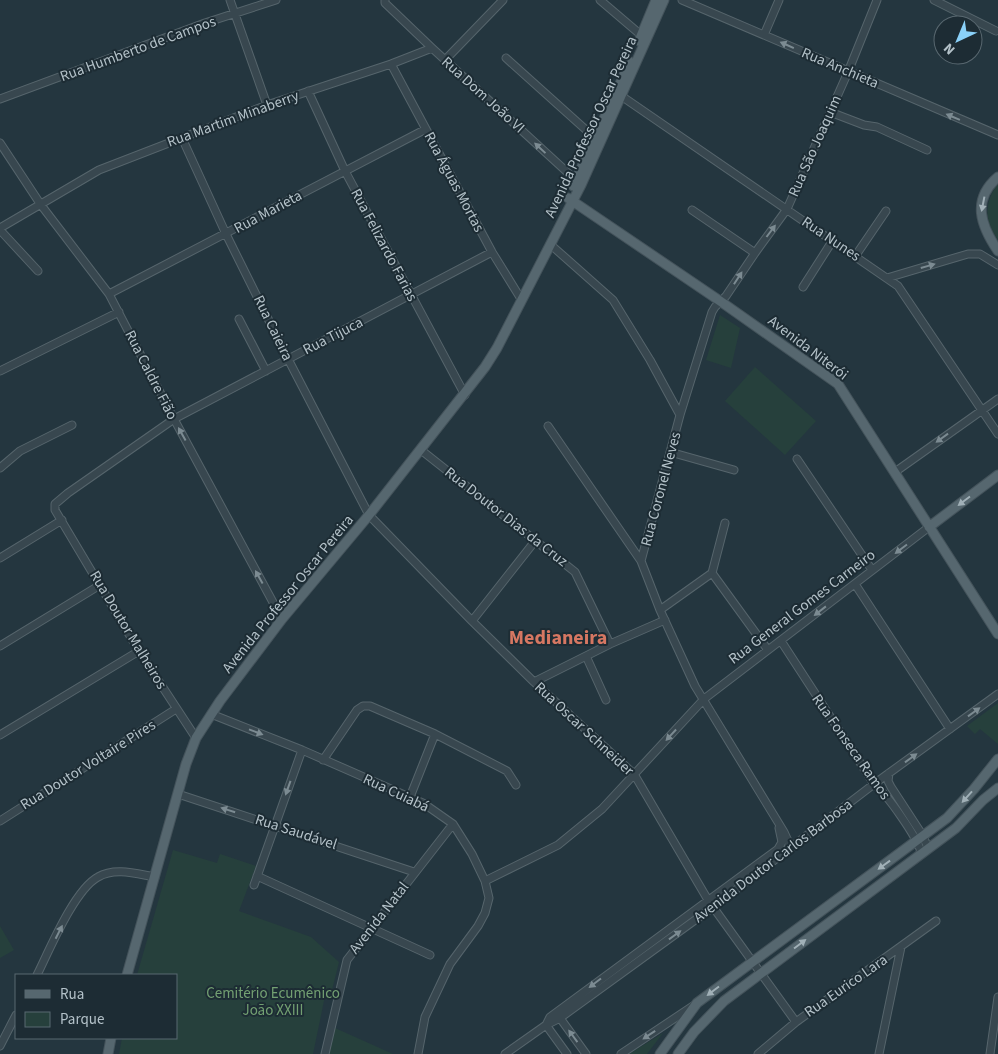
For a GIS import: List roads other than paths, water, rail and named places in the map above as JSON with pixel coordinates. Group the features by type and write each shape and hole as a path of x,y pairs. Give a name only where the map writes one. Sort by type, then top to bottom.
{"main road":[{"name":"Avenida Professor Oscar Pereira","path":"539,264 544,245 579,183 656,0"},
{"name":"Avenida Professor Oscar Pereira","path":"579,183 595,138 664,0"},
{"path":"998,177 987,189 982,200 981,212 988,235 998,252"},
{"name":"Avenida Professor Oscar Pereira","path":"127,974 186,764 196,738 211,714 282,620 465,395 497,348 550,245 570,199"},
{"name":"Avenida Niterói","path":"570,199 838,384 998,634"},
{"name":"Rua General Gomes Carneiro","path":"929,527 998,475"},
{"path":"660,1054 697,1003 947,818 998,759"},
{"path":"678,1054 694,1032 724,1001 956,828 987,796 998,788"},
{"path":"108,1054 111,1039"}],"street":[{"path":"230,0 267,105"},
{"name":"Rua Humberto de Campos","path":"0,99 276,0"},
{"path":"600,0 642,35"},
{"name":"Rua Anchieta","path":"682,0 998,135"},
{"path":"764,35 779,0"},
{"name":"Rua São Joaquim","path":"787,209 848,72 877,0"},
{"path":"934,0 996,31"},
{"name":"Rua Dom João VI","path":"385,2 432,48 579,183"},
{"path":"445,60 498,2"},
{"name":"Rua Martim Minaberry","path":"0,229 100,170 267,105 391,64 432,48"},
{"path":"506,58 595,138"},
{"name":"Rua Águas Mortas","path":"391,64 492,252 521,299"},
{"name":"Rua Felizardo Farias","path":"308,92 345,171 465,395"},
{"name":"Rua Nunes","path":"618,94 856,255 898,286 998,434"},
{"path":"830,112 864,125 877,127 927,150"},
{"name":"Rua Marieta","path":"109,294 426,129"},
{"name":"Rua Caieira","path":"182,138 226,234 288,359 369,515"},
{"name":"Rua Caldre Fião","path":"0,143 41,205 109,294 282,620"},
{"name":"Rua Coronel Neves","path":"787,209 726,296 712,312 680,415 641,560 660,610 696,686 778,822 789,843 788,850"},
{"path":"692,210 755,253"},
{"path":"856,255 886,211"},
{"path":"0,229 38,272"},
{"path":"802,287 833,240"},
{"path":"550,245 613,300 650,360 680,415"},
{"name":"Rua Tijuca","path":"62,520 55,510 55,504 174,419 492,252"},
{"path":"887,278 968,254 980,254 998,265"},
{"path":"0,370 119,312"},
{"path":"239,319 266,371"},
{"path":"894,472 998,399"},
{"path":"0,468 20,452 72,425"},
{"path":"548,426 641,560"},
{"name":"Rua Doutor Dias da Cruz","path":"421,450 575,572 610,644"},
{"path":"670,452 734,470"},
{"path":"797,459 872,570"},
{"name":"Rua Oscar Schneider","path":"369,515 534,682 634,774 708,900 796,1022"},
{"path":"0,558 62,520"},
{"name":"Rua Doutor Malheiros","path":"62,520 139,651 196,738"},
{"path":"660,610 712,573 725,523"},
{"name":"Rua General Gomes Carneiro","path":"485,882 558,844 602,809 704,699 929,527"},
{"path":"472,621 535,541"},
{"path":"712,573 768,650"},
{"path":"855,584 950,729"},
{"path":"0,646 100,585"},
{"path":"534,682 610,644 665,620"},
{"name":"Rua Fonseca Ramos","path":"781,641 874,784 884,793 920,838"},
{"path":"0,735 139,651"},
{"path":"586,656 606,700"},
{"name":"Avenida Doutor Carlos Barbosa","path":"505,1054 546,1025 560,1018 713,907 874,784 998,694"},
{"path":"323,760 357,710 363,706 370,706 435,734 507,771 516,786"},
{"name":"Rua Doutor Voltaire Pires","path":"0,820 176,708"},
{"name":"Rua Cuiabá","path":"211,714 302,750 422,803 453,824 472,854 485,882 489,898 478,926 450,964 424,1017 418,1054"},
{"path":"410,797 435,734"},
{"path":"254,885 302,750"},
{"name":"Rua Fonseca Ramos","path":"889,773 888,781 920,838 924,850"},
{"name":"Rua Saudável","path":"178,794 414,872"},
{"name":"Avenida Doutor Carlos Barbosa","path":"546,1025 550,1017 778,849 782,842 778,822"},
{"name":"Avenida Natal","path":"325,1054 347,960 453,824"},
{"path":"38,974 73,905 81,893 98,877 121,872 155,877"},
{"path":"257,876 430,955"},
{"name":"Rua Eurico Lara","path":"758,1054 796,1022 936,921"},
{"path":"879,1054 901,947"},
{"path":"990,1054 998,997"},
{"path":"621,1054 697,1003"},
{"path":"0,1046 15,1017"},
{"path":"560,1018 586,1054"},
{"path":"546,1025 567,1054"}],"district":[{"name":"Medianeira","path":"558,638"}],"park label":[{"name":"Cemitério Ecumênico João XXIII","path":"273,1002"}]}
